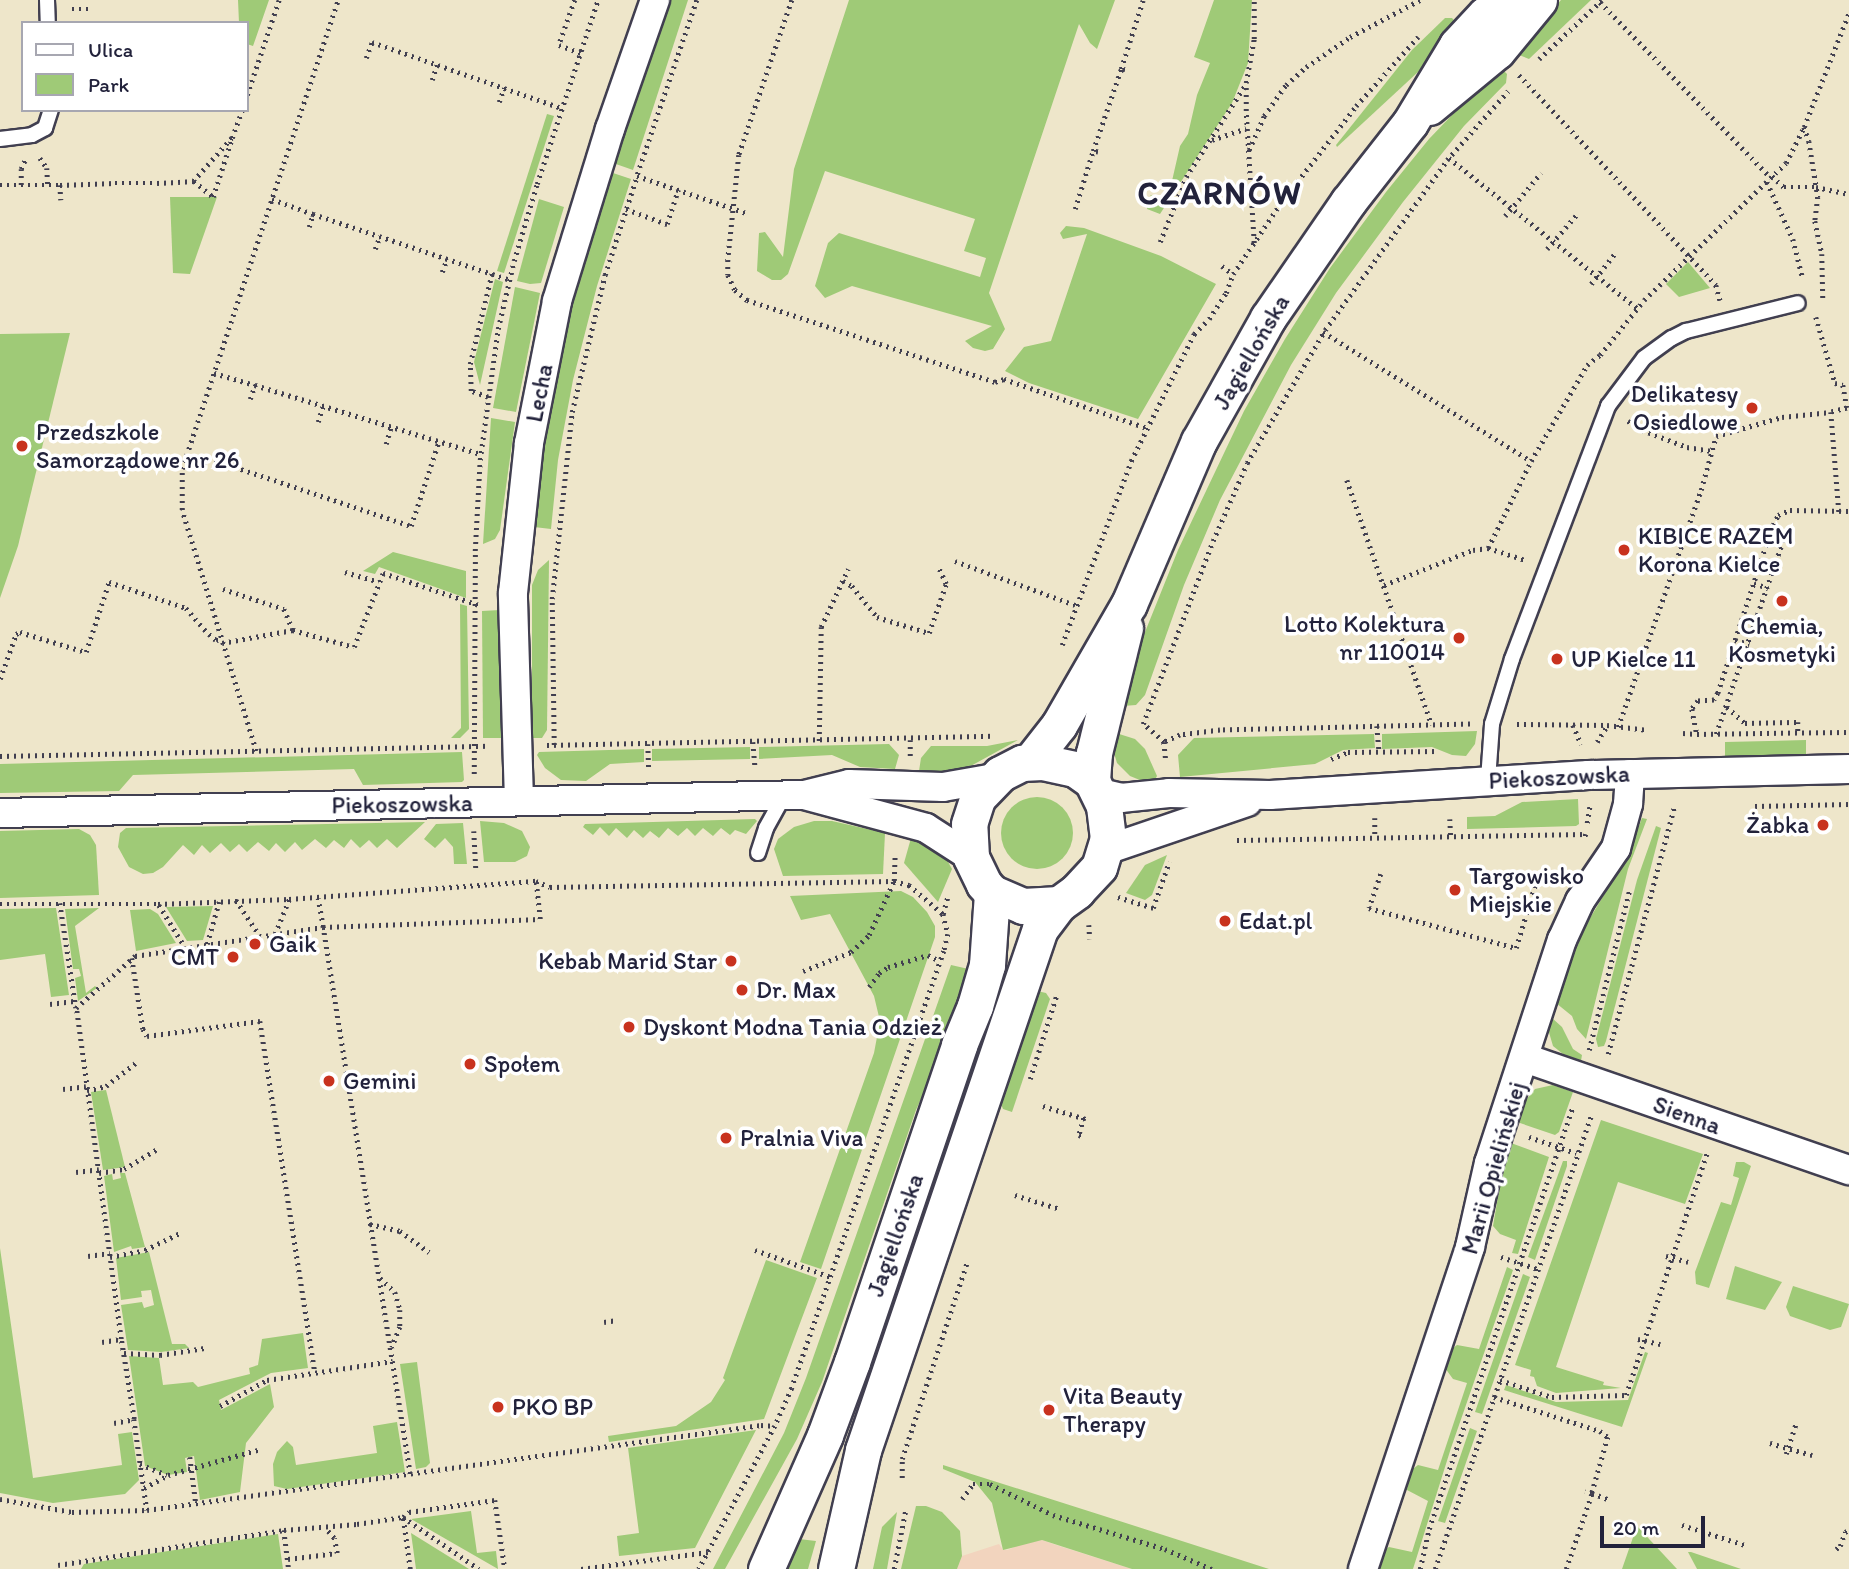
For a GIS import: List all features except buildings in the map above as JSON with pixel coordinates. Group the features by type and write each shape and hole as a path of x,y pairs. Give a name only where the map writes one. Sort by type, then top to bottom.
{"street":[{"name":"Lecha","path":"519,801 513,604 529,443 557,301 610,129 654,0"},
{"name":"Jagiellońska","path":"1030,762 1059,725 1129,604 1199,441 1268,318 1348,202 1410,123 1460,41 1504,0"},
{"name":"Jagiellońska","path":"1410,123 1497,51 1539,0"},
{"name":"Jagiellońska","path":"1096,787 1094,753 1116,673 1129,604"},
{"path":"1030,762 1066,766 1096,787 1107,823 1106,850 1099,867 1089,879 1076,915 1023,906 992,893 971,857 967,834 970,815 978,797 995,778 1014,766 1030,762"},
{"name":"Piekoszowska","path":"1096,787 1121,798 1169,793 1270,795 1488,780 1849,769"},
{"name":"Marii Opielińskiej","path":"1363,1569 1471,1247 1489,1163 1540,1005 1573,914 1616,848 1628,804 1630,774"},
{"name":"Piekoszowska","path":"0,813 794,795 849,784 943,788 995,778"},
{"name":"Piekoszowska","path":"794,795 926,828 971,857"},
{"name":"Piekoszowska","path":"1106,850 1270,795"},
{"name":"Jagiellońska","path":"766,1569 825,1435 848,1374 959,1045 975,1006 986,965 992,893"},
{"name":"Jagiellońska","path":"835,1569 863,1450 1041,929 1076,915"},
{"name":"Sienna","path":"1525,1058 1849,1170"}],"lane":[{"path":"47,0 48,21"},
{"path":"0,139 33,135 45,128 50,112"},
{"path":"1488,780 1499,724 1547,567 1608,405 1644,358 1686,331 1798,303"},
{"path":"758,853 766,828 794,795"}],"path":[{"path":"248,92 279,0"},
{"path":"256,751 182,510 183,463 338,0"},
{"path":"575,0 559,46 581,53"},
{"path":"554,745 552,599 572,412 605,275 697,0"},
{"path":"792,0 739,155 728,275 735,290 747,300 995,382 1004,379 1147,428"},
{"path":"1075,209 1123,70 1143,0"},
{"path":"1254,0 1254,39 1247,83 1254,246"},
{"path":"1249,151 1264,116 1286,85 1306,67 1350,37 1420,0"},
{"path":"1646,730 1499,724 1377,726 1220,730 1180,735 1164,742 1143,724 1213,541 1247,463 1323,332 1449,158 1521,77 1601,1 1728,138 1771,177 1784,187 1816,187 1849,194"},
{"path":"68,9 88,9"},
{"path":"1488,548 1531,461 1582,372 1603,351 1637,308 1786,163 1804,127 1849,13"},
{"path":"1059,654 1075,605 1131,461 1194,334 1215,310 1233,274 1280,204 1356,106 1424,30"},
{"path":"366,58 372,42 562,108"},
{"path":"432,80 437,65"},
{"path":"1521,77 1716,285 1725,321"},
{"path":"1160,242 1186,177 1247,83"},
{"path":"499,102 503,88"},
{"path":"0,185 194,181 212,197 241,112"},
{"path":"1804,127 1810,141 1816,187 1815,221 1822,254 1822,303"},
{"path":"1211,140 1247,128"},
{"path":"194,181 232,138"},
{"path":"21,185 22,165 27,158 36,156 46,164 48,185"},
{"path":"1449,158 1637,308"},
{"path":"1505,216 1541,173"},
{"path":"637,176 746,213"},
{"path":"60,185 61,200"},
{"path":"626,209 667,224 678,190"},
{"path":"272,200 510,280"},
{"path":"1547,249 1578,213"},
{"path":"309,226 313,214"},
{"path":"375,249 380,236"},
{"path":"1591,284 1615,252"},
{"path":"442,272 447,259"},
{"path":"1222,266 1233,274"},
{"path":"488,397 471,391 470,364 492,274"},
{"path":"1818,323 1820,313"},
{"path":"1323,332 1439,401 1531,461"},
{"path":"214,373 481,454"},
{"path":"1843,386 1849,383"},
{"path":"250,400 255,385"},
{"path":"1608,405 1642,430 1687,447 1713,451"},
{"path":"318,422 323,406"},
{"path":"1618,727 1716,436 1782,417 1831,412 1839,512"},
{"path":"386,444 391,426"},
{"path":"200,469 208,458 411,526 439,441"},
{"path":"1347,480 1432,725"},
{"path":"1697,734 1692,709 1698,701 1714,700 1778,515 1790,510 1849,511"},
{"path":"1716,734 1782,543 1781,532 1773,525"},
{"path":"1384,585 1473,550 1488,548 1547,567"},
{"path":"955,561 1075,605"},
{"path":"843,581 852,586 877,617 929,634 946,584 939,567"},
{"path":"819,741 821,627 848,569"},
{"path":"345,572 379,582"},
{"path":"0,679 16,634 20,632 86,652 109,582 187,608 209,634 221,641 293,630 307,631 355,647 383,573 482,606 513,604"},
{"path":"1754,583 1768,588"},
{"path":"223,589 284,609 293,630"},
{"path":"1735,640 1748,644"},
{"path":"1721,682 1734,686"},
{"path":"1727,707 1745,723 1798,722 1798,732"},
{"path":"1377,726 1378,751 1431,749 1443,753"},
{"path":"1683,733 1849,732"},
{"path":"543,746 997,736"},
{"path":"473,746 474,780"},
{"path":"0,756 500,746"},
{"path":"1583,843 1590,804"},
{"path":"1742,806 1849,804"},
{"path":"1664,808 1687,807"},
{"path":"1435,1569 1500,1380 1674,808"},
{"path":"1375,818 1376,837"},
{"path":"1450,819 1451,836"},
{"path":"474,820 476,869"},
{"path":"1288,826 1288,840"},
{"path":"1228,841 1586,834"},
{"path":"803,971 850,952 869,935 894,881 896,843"},
{"path":"1122,898 1153,908 1170,859"},
{"path":"1381,874 1370,908 1516,948 1539,872"},
{"path":"76,1008 113,979 118,968 132,958 184,947 323,927 540,919 537,881"},
{"path":"0,904 158,904 318,898 537,881 550,887 894,881 909,885 943,914 948,934 940,961 831,1278 775,1426 699,1569"},
{"path":"1420,1569 1422,1551 1561,1148 1591,1081 1631,886"},
{"path":"1112,901 1119,890"},
{"path":"318,898 410,1474"},
{"path":"275,934 289,899"},
{"path":"236,900 260,936"},
{"path":"207,944 219,902"},
{"path":"60,903 147,1510"},
{"path":"158,904 184,947"},
{"path":"869,987 879,973 888,967 928,955 940,961"},
{"path":"132,958 143,1029 147,1036 260,1021 315,1372"},
{"path":"1027,1085 1057,1001 1058,988"},
{"path":"50,1004 75,1001"},
{"path":"63,1089 106,1086 137,1062"},
{"path":"1043,1106 1086,1119 1079,1135 1084,1137"},
{"path":"1500,1380 1552,1397 1626,1395 1645,1341 1669,1256 1711,1145"},
{"path":"76,1172 124,1169 157,1149"},
{"path":"1015,1195 1060,1209"},
{"path":"370,1224 400,1231 429,1252"},
{"path":"88,1256 145,1250 180,1233"},
{"path":"755,1250 831,1278"},
{"path":"1669,1256 1688,1262"},
{"path":"902,1478 902,1459 968,1258"},
{"path":"379,1277 395,1292 400,1310 400,1327 391,1350"},
{"path":"604,1322 617,1320"},
{"path":"102,1342 121,1339"},
{"path":"1638,1339 1660,1344"},
{"path":"124,1353 160,1355 204,1348"},
{"path":"220,1406 267,1380 393,1361"},
{"path":"1494,1397 1600,1431 1608,1437 1566,1569"},
{"path":"114,1423 134,1419"},
{"path":"1786,1454 1796,1423"},
{"path":"0,1499 72,1513 147,1510 761,1425 775,1426"},
{"path":"1770,1443 1812,1455"},
{"path":"144,1488 168,1475 192,1471 261,1449"},
{"path":"190,1457 196,1504"},
{"path":"140,1464 168,1475"},
{"path":"962,1499 973,1484 990,1484 1053,1515 1154,1545 1212,1569"},
{"path":"1585,1492 1608,1499"},
{"path":"58,1565 284,1530 316,1526 325,1528 403,1517 409,1512 495,1500 505,1569"},
{"path":"894,1569 906,1508"},
{"path":"403,1517 411,1569"},
{"path":"403,1517 479,1569"},
{"path":"1682,1525 1748,1546"},
{"path":"288,1559 337,1553 334,1538 325,1528"},
{"path":"284,1530 289,1569"},
{"path":"1836,1549 1840,1546 1845,1532 1849,1530"},
{"path":"580,1569 612,1567 708,1552"}],"shaded area":[{"path":"1042,1540 1132,1569 957,1569 962,1556 999,1544 1003,1550 1008,1550 1027,1541"}],"green space":[{"path":"238,0 269,0 253,46 248,44 248,21 239,21"},
{"path":"668,0 688,0 633,170 613,163"},
{"path":"849,0 1115,0 1097,49 1090,43 1079,24 989,293 1005,329 993,349 985,351 973,348 965,341 992,326 852,286 825,298 815,286 828,243 839,233 980,277 986,258 964,251 975,219 825,171 788,274 781,280 772,280 757,271 759,233 765,232 783,257 794,169"},
{"path":"1214,0 1252,0 1248,63 1232,103 1160,214 1147,209 1149,200 1155,200 1150,195 1166,199 1169,194 1180,146 1188,134 1197,95 1210,63 1194,57"},
{"path":"1561,0 1591,0 1529,59 1514,53"},
{"path":"1445,18 1452,18 1459,26 1418,72 1337,147 1412,50"},
{"path":"1499,66 1507,74 1506,83 1464,126 1403,202 1336,293 1291,365 1220,500 1184,585 1145,695 1136,705 1123,706 1121,702 1141,642 1178,550 1244,411 1285,339 1330,268 1386,192 1429,139"},
{"path":"547,114 554,116 504,273 497,271"},
{"path":"610,172 631,179 597,286 573,380 558,460 551,529 534,527 540,455 551,387 575,288"},
{"path":"170,197 217,197 190,274 173,273"},
{"path":"539,199 564,207 541,283 530,284 517,281"},
{"path":"1066,226 1084,228 1161,256 1216,284 1138,419 1029,383 1005,371 1024,347 1051,341 1087,234 1063,239 1060,233"},
{"path":"1688,262 1710,288 1679,297 1666,284"},
{"path":"495,279 503,282 480,385 474,362"},
{"path":"515,287 540,293 516,412 493,408"},
{"name":"Przedszkole Samorządowe nr 26","path":"70,333 18,546 0,598 0,334"},
{"path":"491,418 515,422 500,530 495,539 483,544"},
{"path":"393,552 466,571 466,598 379,567 375,574 363,571"},
{"path":"549,560 547,730 542,738 532,738 532,585 538,570"},
{"path":"460,604 467,606 469,729 460,738 451,738 461,728"},
{"path":"500,610 501,738 483,738 482,611"},
{"path":"1477,731 1475,744 1466,756 1452,755 1432,747 1382,749 1382,734"},
{"path":"1116,733 1135,739 1145,749 1157,776 1152,785 1130,776 1117,763 1111,743"},
{"path":"1374,734 1375,748 1343,750 1315,764 1180,777 1178,755 1194,738"},
{"path":"1018,740 958,773 924,777 919,771 921,758 931,746 987,746"},
{"path":"1806,740 1806,755 1725,756 1725,742"},
{"path":"889,744 899,755 895,769 860,767 832,755 759,759 759,747"},
{"path":"750,747 750,759 652,761 652,749"},
{"path":"644,749 644,762 610,764 586,781 561,780 545,768 537,755 539,752"},
{"path":"462,752 462,782 363,785 354,769 133,775 119,791 0,793 0,764"},
{"path":"1037,797 1057,803 1067,813 1073,833 1067,853 1057,863 1037,869 1017,863 1007,853 1001,833 1007,813 1017,803"},
{"path":"1578,799 1579,824 1576,826 1467,829 1467,817 1495,816 1522,802"},
{"path":"1642,818 1647,819 1628,869 1586,1039 1577,1029 1572,1016 1556,1003 1581,933 1628,855"},
{"path":"480,821 504,823 522,831 530,847 527,856 515,862 484,862"},
{"path":"757,821 746,834 735,830 730,835 721,828 713,836 703,828 695,836 687,828 678,836 668,828 659,838 650,831 643,838 634,830 627,838 616,828 609,836 600,827 593,835 583,827 585,824"},
{"path":"814,821 832,821 885,833 883,874 783,876 774,849 778,839 794,827"},
{"path":"425,822 397,848 387,839 377,848 369,840 360,848 351,839 344,848 334,840 326,848 315,839 302,850 295,842 285,852 276,843 269,851 258,842 247,852 239,844 230,852 221,843 210,853 202,845 194,855 183,845 163,867 153,873 143,874 129,867 118,847 120,833 126,828"},
{"path":"463,823 467,864 454,864 453,847 445,838 435,848 424,839 436,824"},
{"path":"1656,826 1661,828 1606,1041 1604,1046 1598,1047 1596,1039 1637,880"},
{"path":"79,829 90,835 96,845 99,895 0,898 0,831"},
{"path":"911,838 930,844 947,860 952,869 938,902 904,863"},
{"path":"1167,855 1152,895 1145,900 1126,893 1145,865"},
{"path":"901,891 913,897 927,912 935,926 935,937 821,1269 800,1262 874,1053 880,1021 874,996 830,914 801,920 790,896"},
{"path":"213,906 203,940 187,941 166,907"},
{"path":"56,908 69,995 51,997 45,954 0,960 0,909"},
{"path":"99,908 75,926 86,993 95,986 97,988 78,1001 75,978 81,976 79,969 73,969 65,909"},
{"path":"150,909 158,914 176,943 136,951 130,910"},
{"path":"951,965 973,970 963,1006 916,1110 822,1382 797,1439 725,1569 713,1569 784,1433 806,1378"},
{"path":"1037,991 1046,993 1050,999 1012,1112 1003,1109 999,1099"},
{"path":"1552,1018 1562,1027 1573,1049 1582,1055 1581,1061 1563,1054 1553,1046 1548,1029"},
{"path":"1553,1085 1573,1092 1559,1132 1555,1135 1517,1122 1525,1101 1535,1089"},
{"path":"106,1090 125,1167 103,1170 91,1092"},
{"path":"1601,1120 1703,1154 1685,1204 1618,1182 1556,1367 1604,1382 1603,1385 1621,1388 1556,1393 1537,1386 1534,1377 1530,1376 1531,1370 1515,1365"},
{"path":"1511,1143 1549,1157 1518,1254 1512,1253 1516,1240 1500,1234 1493,1226 1502,1173"},
{"path":"1563,1161 1567,1161 1567,1166 1535,1260 1528,1257"},
{"path":"1736,1162 1751,1166 1709,1288 1696,1284 1695,1272 1721,1202 1731,1205 1739,1178 1733,1176"},
{"path":"120,1173 125,1173 145,1247 132,1249 131,1246 114,1252 104,1176 112,1174 113,1180 121,1178"},
{"path":"0,1248 33,1478 122,1465 118,1434 132,1432 139,1480 125,1494 53,1503 0,1493"},
{"path":"149,1252 172,1344 185,1344 189,1348 161,1352 128,1350 121,1305 142,1302 144,1308 154,1305 151,1290 141,1291 142,1297 121,1300 116,1258"},
{"path":"766,1260 817,1278 764,1419 609,1442 608,1436 676,1426 711,1402 725,1380 723,1378"},
{"path":"1735,1266 1782,1282 1765,1310 1726,1299"},
{"path":"1507,1267 1513,1270 1451,1448 1413,1569 1378,1569 1383,1551 1389,1547 1412,1552 1428,1501 1407,1490 1409,1472 1418,1465 1438,1470 1467,1383 1453,1379 1445,1368 1453,1348 1457,1345 1479,1349"},
{"path":"1523,1274 1530,1277 1482,1414 1475,1412"},
{"path":"1793,1286 1849,1304 1841,1327 1830,1330 1790,1316 1786,1307"},
{"path":"303,1333 308,1368 271,1373 219,1400 221,1410 270,1384 274,1407 246,1443 240,1492 200,1500 194,1456 185,1458 187,1472 168,1475 145,1466 129,1356 159,1358 163,1385 193,1382 198,1387 250,1374 249,1368 258,1365 262,1339"},
{"path":"1645,1352 1648,1353 1622,1427 1504,1390 1506,1385 1556,1402 1628,1400"},
{"path":"417,1362 430,1463 426,1467 416,1469 400,1364"},
{"path":"397,1422 405,1472 287,1489 274,1486 273,1464 277,1452 287,1441 293,1447 296,1465 377,1453 373,1426"},
{"path":"1470,1428 1477,1431 1445,1523 1438,1521"},
{"path":"756,1430 695,1548 619,1556 617,1536 639,1533 628,1448"},
{"path":"943,1465 1269,1569 1132,1569 1042,1540 1003,1550 992,1503 975,1482 943,1469"},
{"path":"916,1506 926,1506 942,1512 960,1531 962,1556 957,1569 901,1569"},
{"path":"471,1511 477,1553 496,1551 498,1569 411,1519"},
{"path":"897,1512 887,1569 873,1569 882,1527"},
{"path":"1637,1526 1677,1569 1622,1569"},
{"path":"411,1533 469,1569 416,1569"},
{"path":"278,1534 283,1569 81,1569 84,1564"},
{"path":"799,1539 816,1541 808,1569 785,1569"},
{"path":"1688,1552 1691,1552 1741,1569 1697,1569"}],"place":[{"name":"Delikatesy Osiedlowe","path":"1752,408"},
{"name":"Przedszkole Samorządowe nr 26","path":"22,446"},
{"name":"KIBICE RAZEM Korona Kielce","path":"1624,550"},
{"name":"Chemia, Kosmetyki","path":"1782,601"},
{"name":"Lotto Kolektura nr 110014","path":"1459,638"},
{"name":"UP Kielce 11","path":"1557,659"},
{"name":"Żabka","path":"1823,825"},
{"name":"Targowisko Miejskie","path":"1455,890"},
{"name":"Edat.pl","path":"1225,921"},
{"name":"Gaik","path":"255,944"},
{"name":"CMT","path":"233,957"},
{"name":"Kebab Marid Star","path":"731,961"},
{"name":"Dr. Max","path":"742,990"},
{"name":"Dyskont Modna Tania Odzież","path":"629,1027"},
{"name":"Społem","path":"470,1064"},
{"name":"Gemini","path":"329,1081"},
{"name":"Pralnia Viva","path":"726,1138"},
{"name":"PKO BP","path":"498,1407"},
{"name":"Vita Beauty Therapy","path":"1049,1410"}],"district":[{"name":"CZARNÓW","path":"1220,193"}]}
